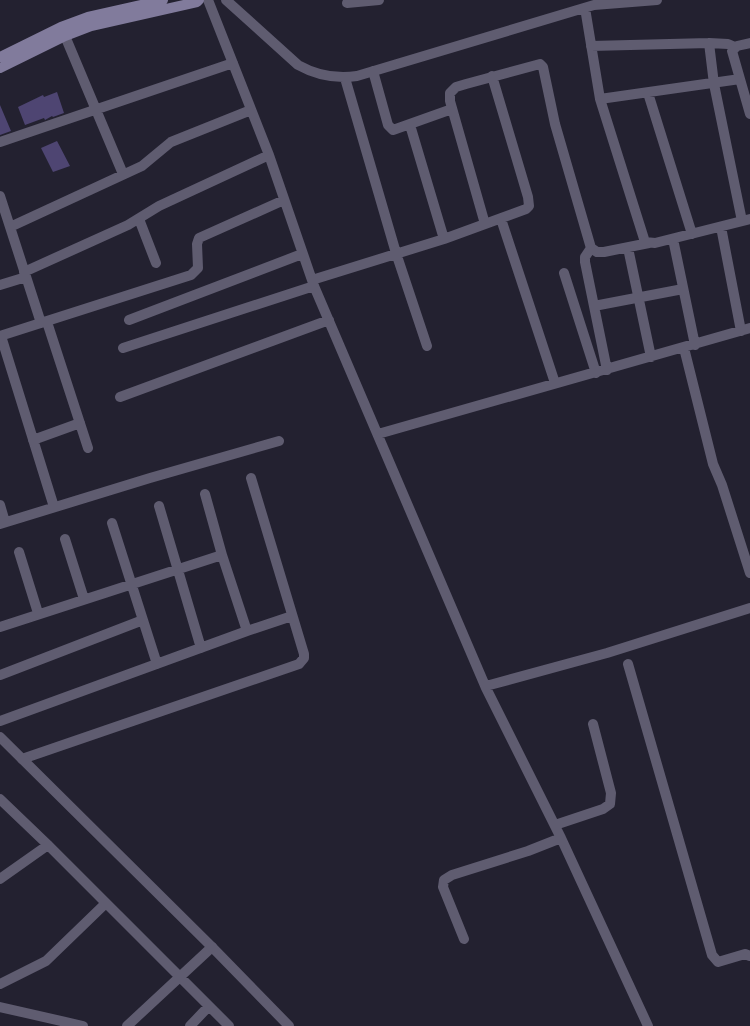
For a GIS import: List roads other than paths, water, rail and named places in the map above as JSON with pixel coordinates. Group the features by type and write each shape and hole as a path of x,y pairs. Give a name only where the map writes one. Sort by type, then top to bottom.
{"main road":[{"path":"0,57 61,27 88,17 162,0"},
{"path":"0,68 65,36 114,20 197,2 199,0"}],"street":[{"path":"208,0 269,155 313,283 486,686 561,838 648,1026"},
{"path":"226,0 298,65 309,71 345,78 603,3 657,0"},
{"path":"347,3 379,0"},
{"path":"585,8 600,99 644,239 648,243"},
{"path":"65,36 123,174"},
{"path":"591,46 709,43 728,44 736,47"},
{"path":"485,224 452,109 450,96 454,89 492,76 536,64 542,65 555,124 591,248 597,252 628,248 673,239 721,226 748,222 714,84 709,43"},
{"path":"750,43 736,47 732,51 750,114"},
{"path":"0,142 233,63"},
{"path":"373,71 390,128 397,129 452,109"},
{"path":"123,348 396,253 444,239 523,211 529,206 529,202 492,76"},
{"path":"345,78 396,253 427,346"},
{"path":"600,99 740,80"},
{"path":"648,93 692,234"},
{"path":"10,227 142,166 171,142 251,110"},
{"path":"410,125 444,239"},
{"path":"0,285 25,275 139,219 159,206 269,155"},
{"path":"0,196 25,275 44,322 88,448"},
{"path":"54,507 1,336 191,275 198,268 196,244 199,238 284,200"},
{"path":"501,218 555,384"},
{"path":"139,219 156,263"},
{"path":"378,434 746,330 721,226"},
{"path":"673,239 696,345"},
{"path":"591,248 585,257 585,262 607,370"},
{"path":"628,248 651,357"},
{"path":"129,320 302,254"},
{"path":"564,274 596,373"},
{"path":"594,306 683,289"},
{"path":"120,397 329,320"},
{"path":"684,348 713,464 722,484 750,573"},
{"path":"33,440 80,423"},
{"path":"0,505 3,523 150,478 279,441"},
{"path":"22,759 299,664 304,658 251,478"},
{"path":"205,494 222,554 248,631"},
{"path":"159,506 201,648"},
{"path":"112,523 157,664"},
{"path":"65,539 84,599"},
{"path":"19,552 38,614"},
{"path":"0,627 222,554"},
{"path":"486,686 607,654 750,608"},
{"path":"0,721 292,616"},
{"path":"0,675 143,620"},
{"path":"628,664 712,955 718,962 749,955"},
{"path":"554,825 603,809 610,804 611,793 593,724"},
{"path":"0,737 212,947 289,1026"},
{"path":"0,800 48,845 229,1026"},
{"path":"464,939 443,887 444,880 452,875 528,851 561,838"},
{"path":"0,879 48,845"},
{"path":"0,984 46,961 106,903"},
{"path":"127,1026 212,947"},
{"path":"190,1026 209,1006"},
{"path":"0,1007 77,1025"}]}
